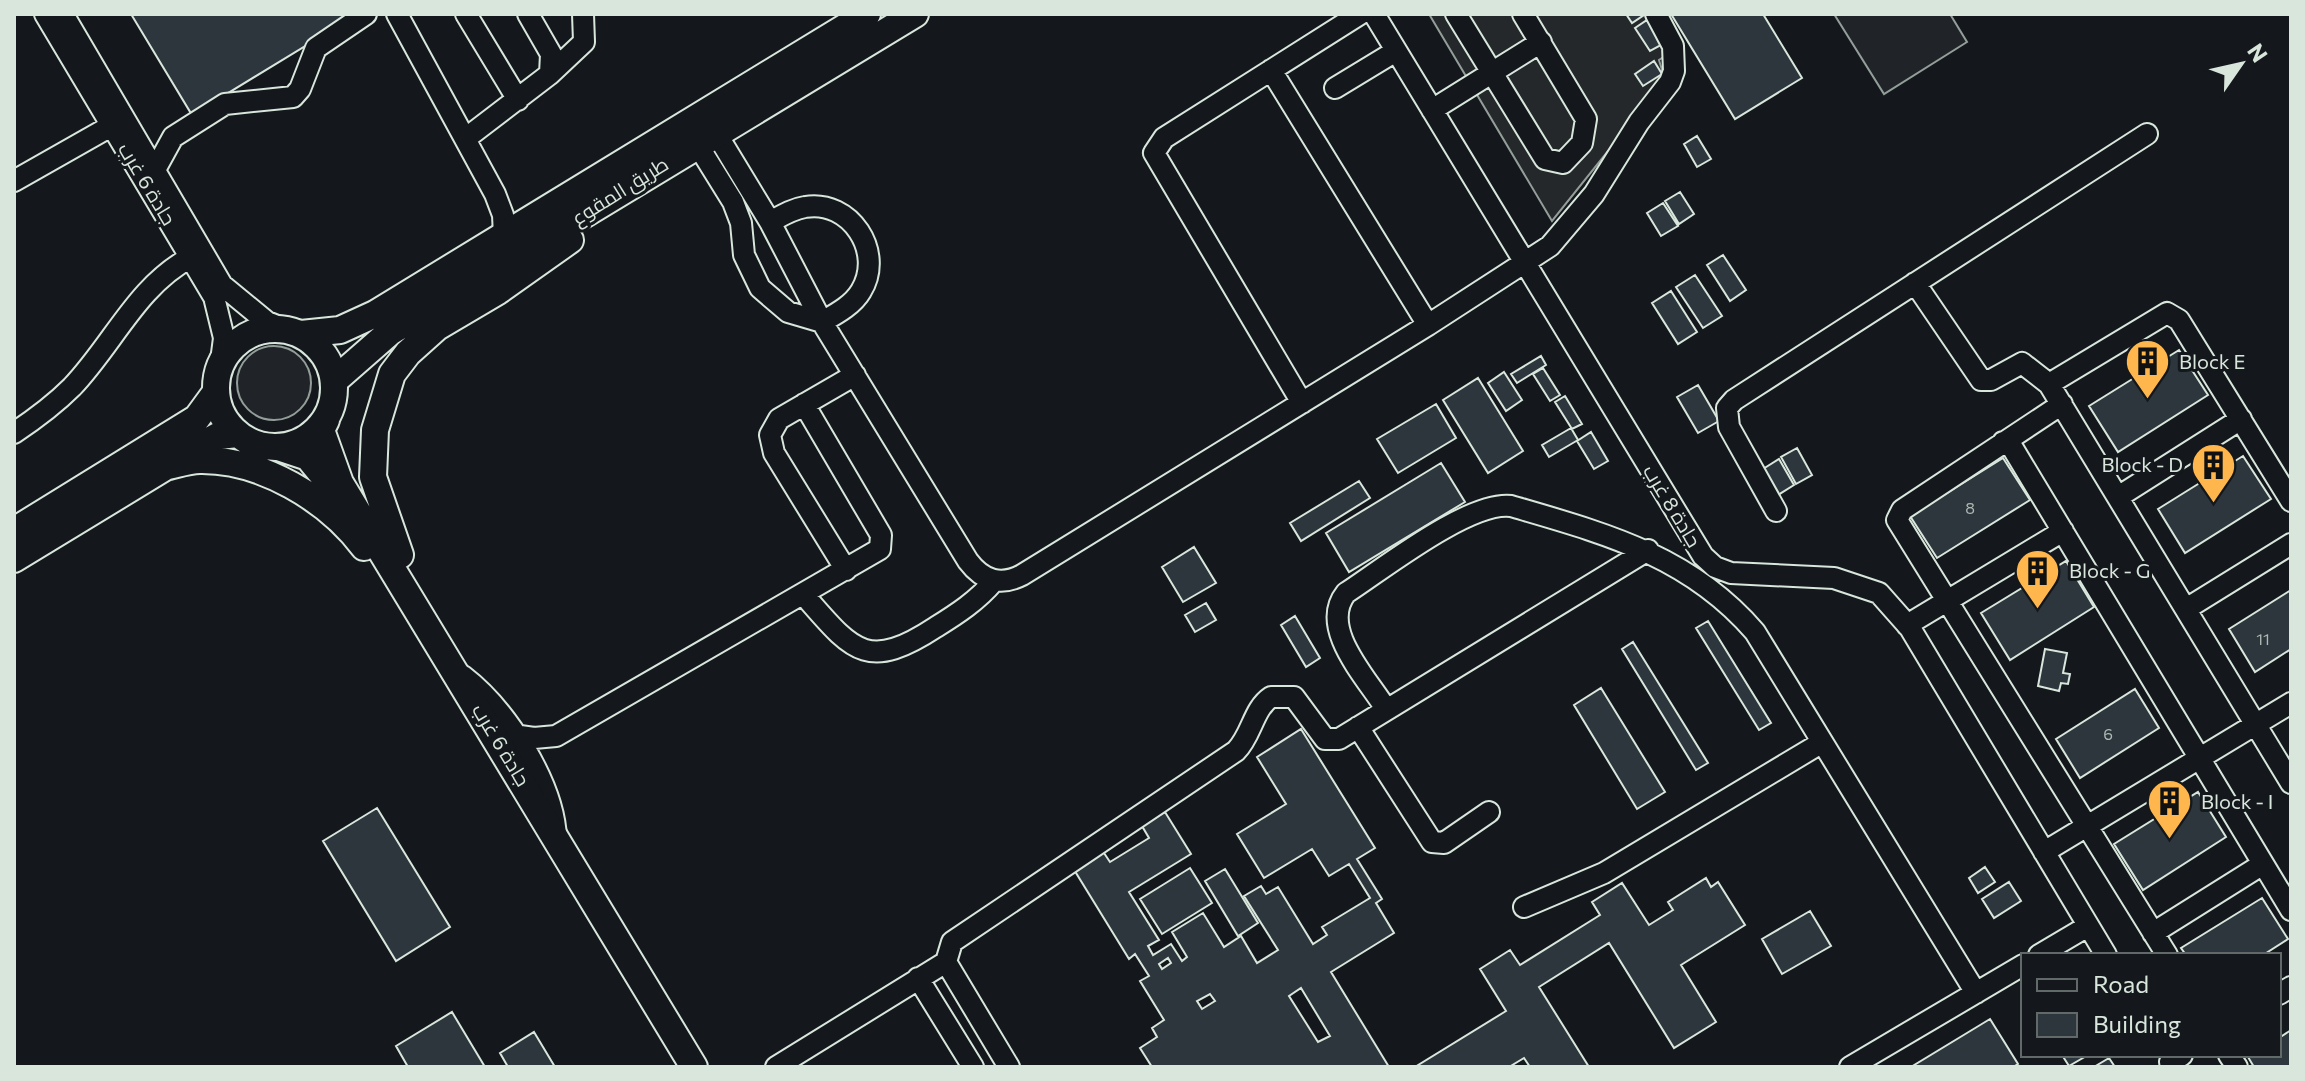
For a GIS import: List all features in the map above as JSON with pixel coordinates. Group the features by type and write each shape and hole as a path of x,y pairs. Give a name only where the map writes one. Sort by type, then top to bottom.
{"main road":[{"name":"طريق المقوع","path":"291,331 340,330 375,314 504,236 838,21 867,14"},
{"name":"طريق المقوع","path":"334,381 390,332 915,14"},
{"path":"406,598 373,477 375,430 392,374 408,353 437,327 498,291 567,243 592,221 607,199"},
{"path":"14,531 197,418 216,392 221,361 243,338 261,330 291,331 323,354 334,381 334,397 326,420 309,437 278,447 250,441 238,434 227,422 216,392"},
{"name":"جادة 6 غرب","path":"326,420 321,430 332,468 680,1067"},
{"path":"14,559 218,436 238,434"},
{"name":"جادة 6 غرب","path":"278,447 308,457 320,468 456,671 694,1067"},
{"path":"164,467 199,460 232,464 294,488 336,515 406,598"}],"street":[{"name":"جادة 6 غرب","path":"45,14 191,257 219,310 224,338 221,361"},
{"name":"جادة 6 غرب","path":"63,14 222,285 267,322 291,331"},
{"path":"156,168 173,137 225,104 241,100 282,101 293,97 300,89 316,48 366,14"},
{"path":"397,14 500,204 504,236"},
{"path":"466,14 518,100"},
{"path":"528,14 551,54 550,74"},
{"path":"465,139 550,74 584,42 583,14"},
{"path":"1302,403 1154,153 1164,138 1360,14"},
{"name":"جادة 8 غرب","path":"1374,14 1708,562 1731,573 1834,578 1879,593 1907,625 2105,953"},
{"path":"1456,14 1545,159 1557,164 1570,160 1585,135 1586,119 1523,14"},
{"path":"803,594 846,642 859,649 888,652 902,649 960,611 994,581 1022,575 1524,264 1550,246 1580,212 1639,122 1670,82 1674,71 1673,46 1656,14"},
{"path":"1432,110 1541,42"},
{"path":"1335,88 1396,51"},
{"path":"1271,70 1428,325"},
{"path":"14,181 111,126"},
{"path":"1776,511 1729,427 1727,408 1734,400 2147,134"},
{"path":"707,138 741,223 744,255 760,288 788,312 822,322 850,304 861,291 868,274 869,256 864,239 854,224 840,213 823,207 805,207 770,222"},
{"path":"707,138 770,222 822,322 968,561 983,577 994,581"},
{"path":"14,433 41,415 73,385 149,287 191,257"},
{"path":"1915,283 1981,380 1991,380 2022,363 2049,384 2291,783"},
{"path":"2049,384 2167,313 2179,320 2291,501"},
{"path":"846,570 771,445 773,426 779,419 855,375"},
{"path":"513,735 534,738 556,736 877,551 882,538 804,404"},
{"path":"2062,404 1902,510 1897,520 2166,953"},
{"path":"2118,497 2241,419"},
{"path":"2003,442 2012,447 2291,910"},
{"path":"1386,709 1338,631 1337,607 1346,593 1463,518 1490,506 1511,506 1648,550 1746,622 1976,993"},
{"path":"1907,625 2063,531"},
{"path":"2186,609 2291,544"},
{"path":"776,1067 946,962 952,942 1236,751 1246,740 1260,707 1271,697 1294,697 1321,735 1329,741 1358,727 1648,550"},
{"path":"456,671 484,694 539,777 554,808 556,838"},
{"path":"2044,852 2291,703"},
{"path":"1358,727 1432,842 1444,843 1489,812"},
{"path":"539,777 556,736"},
{"path":"1524,907 1604,873 1821,743"},
{"path":"2153,933 2263,864"},
{"path":"2042,953 2088,926"},
{"path":"946,962 1009,1067"},
{"path":"1850,1067 2021,966"},
{"path":"918,978 973,1067"}],"shaded area":[{"path":"1429,14 1650,14 1670,53 1659,60 1665,80 1552,221"},
{"path":"1834,14 1950,14 1967,42 1884,94"},
{"path":"281,346 301,356 309,369 309,397 301,410 288,418 267,420 247,410 239,397 237,376 247,356 260,348"}],"building":[{"path":"131,14 344,14 348,20 192,115"},
{"path":"1626,14 1643,14 1644,15 1632,23"},
{"path":"1671,14 1763,14 1802,78 1735,119"},
{"path":"1647,20 1663,44 1650,51 1635,28"},
{"path":"1654,61 1662,74 1643,86 1635,74"},
{"path":"1697,136 1711,159 1697,167 1684,144"},
{"path":"1680,192 1694,214 1679,224 1665,201"},
{"path":"1663,203 1678,226 1661,236 1647,213"},
{"path":"1723,255 1746,290 1730,301 1707,265"},
{"path":"1695,275 1722,316 1703,328 1676,287"},
{"path":"1671,291 1697,332 1678,344 1652,303"},
{"name":"Block E","path":"2179,350 2208,395 2118,452 2089,406"},
{"path":"1541,356 1546,365 1517,383 1511,374"},
{"path":"1543,368 1560,395 1550,401 1533,374"},
{"path":"1504,372 1522,400 1506,411 1488,383"},
{"path":"1478,378 1523,451 1488,473 1443,400"},
{"path":"1698,385 1719,421 1698,433 1677,397"},
{"path":"1565,396 1582,424 1572,429 1555,402"},
{"path":"1436,404 1456,438 1398,473 1377,439"},
{"path":"1571,428 1578,440 1549,457 1542,445"},
{"path":"1591,432 1608,461 1594,469 1577,441"},
{"path":"1797,448 1812,475 1796,484 1781,457"},
{"name":"Block - D","path":"2243,456 2271,499 2185,553 2158,509"},
{"path":"2003,458 2030,500 1937,558 1910,516"},
{"path":"1779,459 1794,485 1778,495 1763,469"},
{"path":"1441,463 1465,502 1349,572 1326,533"},
{"path":"1359,481 1370,498 1301,541 1290,523"},
{"path":"1194,547 1216,583 1183,602 1162,567"},
{"name":"Block - G","path":"2066,561 2094,607 2010,660 1981,613"},
{"path":"2291,590 2291,649 2255,672 2229,629"},
{"path":"1206,603 1216,620 1195,632 1185,615"},
{"path":"1295,616 1320,658 1306,667 1281,625"},
{"path":"1708,621 1771,723 1759,730 1696,628"},
{"path":"1633,642 1708,763 1696,770 1622,649"},
{"path":"2045,649 2067,653 2063,673 2070,674 2068,684 2061,683 2059,691 2038,686"},
{"path":"1601,688 1665,792 1637,809 1574,705"},
{"path":"2135,689 2159,728 2080,778 2056,739"},
{"path":"1301,729 1375,848 1357,859 1382,899 1376,903 1394,933 1331,972 1389,1067 1152,1067 1140,1048 1157,1037 1152,1028 1164,1020 1140,981 1149,976 1135,954 1129,959 1073,868 1102,850 1110,862 1149,838 1142,826 1165,812 1191,854 1129,892 1159,940 1148,946 1153,955 1171,944 1182,961 1187,957 1172,932 1203,913 1224,947 1241,936 1257,963 1278,950 1244,896 1261,886 1266,894 1278,887 1313,944 1327,935 1322,927 1370,898 1349,864 1329,876 1312,849 1264,878 1237,834 1286,804 1257,757","holes":["1168,958 1171,963 1162,969 1159,964","1301,988 1330,1036 1318,1042 1289,996","1210,994 1215,1001 1202,1009 1197,1001"]},
{"name":"Block - I","path":"2198,792 2226,837 2143,890 2114,844"},
{"path":"377,808 450,927 396,961 323,841"},
{"path":"1985,867 1995,882 1978,893 1969,878"},
{"path":"1190,868 1212,903 1162,934 1140,899"},
{"path":"1225,869 1258,923 1238,936 1205,881"},
{"path":"1706,878 1711,887 1718,882 1745,925 1681,965 1716,1022 1674,1048 1609,943 1539,987 1589,1067 1530,1067 1524,1058 1509,1067 1415,1067 1506,1011 1480,969 1510,950 1520,965 1600,915 1592,902 1622,883 1649,925 1673,910 1668,902"},
{"path":"2009,882 2021,901 1994,918 1982,899"},
{"path":"2262,898 2288,939 2266,953 2185,953 2181,948"},
{"path":"1810,911 1831,946 1782,974 1762,939"},
{"path":"452,1012 485,1067 408,1067 396,1046"},
{"path":"1990,1019 2018,1064 2013,1067 1911,1067"},
{"path":"2291,1030 2291,1067 2254,1067 2248,1057 2281,1057 2281,1037"},
{"path":"534,1032 555,1067 508,1067 500,1053"},
{"path":"2063,1057 2085,1057 2069,1066"},
{"path":"2109,1058 2115,1067 2094,1067"}],"place":[{"name":"Block E","path":"2148,401"},
{"name":"Block - D","path":"2214,504"},
{"name":"Block - G","path":"2038,610"},
{"name":"Block - I","path":"2170,841"}]}
